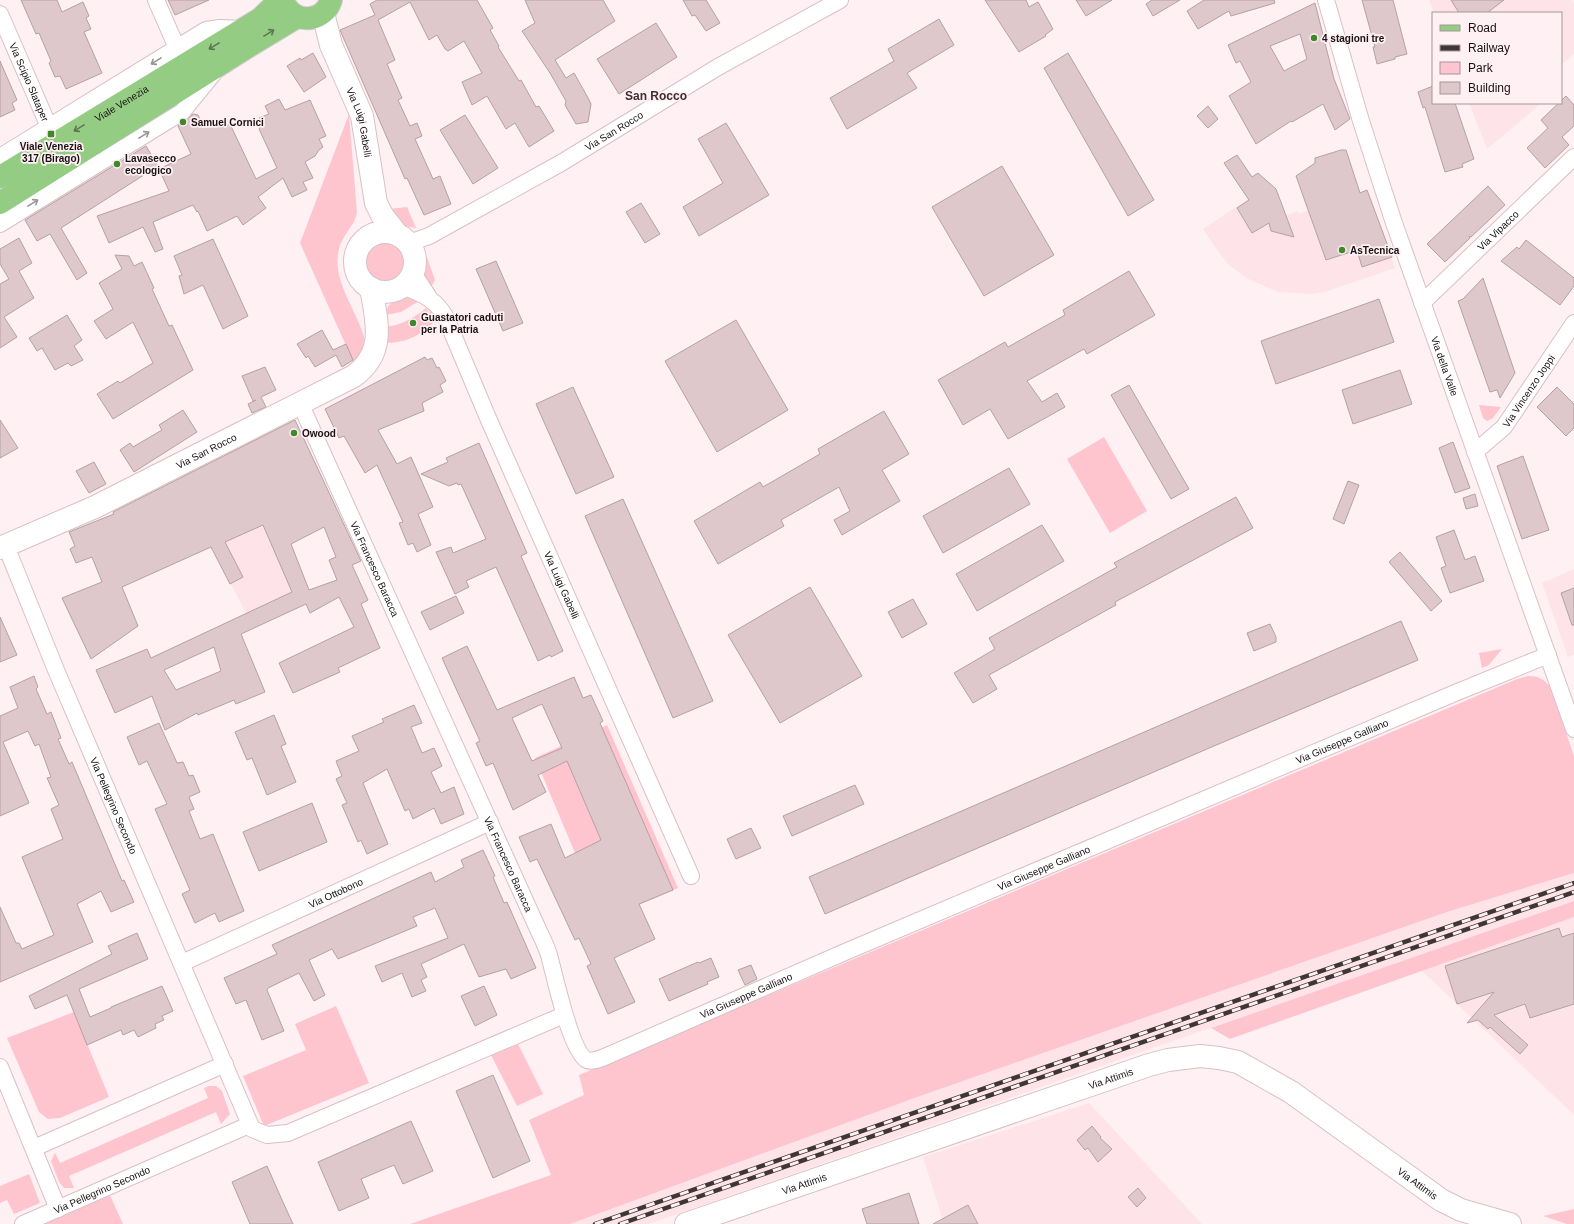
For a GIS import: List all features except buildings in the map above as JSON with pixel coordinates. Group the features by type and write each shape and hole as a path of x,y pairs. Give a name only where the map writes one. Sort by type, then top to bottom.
{"main road":[{"name":"Viale Venezia","path":"0,177 266,15 280,0"},
{"path":"283,0 289,11 316,12"},
{"name":"Viale Venezia","path":"0,203 224,61 316,12"}],"street":[{"path":"156,0 177,48"},
{"name":"Via San Rocco","path":"412,241 561,163 718,67 840,0"},
{"name":"Via della Valle","path":"1326,0 1361,121 1422,303 1574,729"},
{"name":"Via Luigi Gabelli","path":"316,12 362,116 376,203 382,215 412,241"},
{"name":"Via Scipio Slataper","path":"0,14 49,127"},
{"name":"Viale Venezia","path":"0,157 206,30 220,28 242,29"},
{"name":"Viale Venezia","path":"0,224 182,112 224,61"},
{"name":"Via Vipacco","path":"1422,303 1574,157"},
{"name":"Via Luigi Gabelli","path":"364,240 371,224 376,203"},
{"path":"380,232 412,241 416,266 394,285 363,283 355,266 358,248 364,240 380,232"},
{"name":"Via Luigi Gabelli","path":"394,285 428,296 442,310 488,418 691,876"},
{"name":"Via San Rocco","path":"3,547 95,507 354,376 364,368 374,353 377,322 394,285"},
{"name":"Via Vincenzo Joppi","path":"1475,452 1504,427 1574,323"},
{"name":"Via Francesco Baracca","path":"300,403 548,953 564,1015"},
{"name":"Via Pellegrino Secondo","path":"0,1067 58,1209 249,1125 226,1064 3,547"},
{"name":"Via Giuseppe Galliano","path":"564,1015 583,1057 592,1061 601,1058 868,942 1440,699 1548,655"},
{"name":"Via Ottobono","path":"182,964 490,822"},
{"path":"249,1125 257,1133 267,1135 288,1133 564,1015"},
{"name":"Via Attimis","path":"686,1224 1150,1066 1175,1059 1200,1056 1238,1062 1262,1075 1291,1092 1441,1200 1461,1210 1510,1224"},
{"path":"34,1148 226,1064"},
{"path":"23,1224 58,1209"}],"shaded area":[{"path":"1429,0 1571,0 1574,3 1574,54 1562,64 1562,12 1434,12"},
{"path":"1469,104 1541,104 1487,149"},
{"path":"1275,187 1286,215 1298,211 1298,214 1367,190 1395,268 1325,292 1312,294 1278,292 1246,278 1228,264 1203,229 1257,193"},
{"path":"294,418 329,494 336,505 284,528 314,601 254,628 211,547 179,475"},
{"path":"1574,569 1574,655 1568,657 1542,583"},
{"path":"1574,873 1574,901 649,1224 570,1224 923,1095 1450,911"},
{"path":"1574,917 1574,1115 1421,970"},
{"path":"1089,1103 1202,1224 944,1224 923,1157"}],"green space":[{"path":"349,114 357,213 353,223 343,239 337,260 341,283 364,337 362,351 359,357 353,361 300,243"},
{"path":"407,207 416,228 404,226 388,209"},
{"path":"380,236 390,236 404,243 411,257 411,267 404,281 390,288 380,288 370,284 363,277 359,267 359,257 363,247 370,240"},
{"path":"427,257 435,280 429,291 422,269"},
{"path":"399,297 409,297 419,301 401,312 385,315 388,306"},
{"path":"444,300 442,304 450,315 438,320 410,339 400,342 384,343 384,327 396,325 406,321 426,308 429,312"},
{"path":"1479,405 1501,407 1493,418 1487,421 1483,418"},
{"path":"1104,437 1147,511 1110,533 1067,459"},
{"path":"1502,649 1489,665 1482,668 1479,653"},
{"path":"1528,676 1541,679 1551,688 1574,756 1574,873 1450,911 923,1095 570,1224 410,1224 551,1175 529,1120 584,1095 579,1075 1517,679"},
{"path":"607,725 678,888 607,919 575,853 535,758"},
{"path":"1574,901 1574,917 1230,1039 1211,1028"},
{"path":"336,1006 369,1083 264,1126 243,1076 306,1050 295,1024"},
{"path":"74,1012 109,1097 60,1118 48,1119 39,1112 7,1038"},
{"path":"518,1044 543,1094 517,1106 491,1055"},
{"path":"216,1086 222,1091 230,1114 221,1124 216,1112 69,1176 74,1188 64,1188 59,1182 51,1161 55,1153 60,1163 208,1098 204,1088"},
{"path":"29,1174 40,1203 14,1214 7,1200 0,1203 0,1186"},
{"path":"109,1193 123,1224 39,1224"},
{"path":"1574,1209 1574,1224 1567,1224 1543,1216"}],"railway":[{"path":"595,1224 1574,883"},
{"path":"620,1224 1574,892"}],"place":[{"name":"4 stagioni tre","path":"1314,38"},
{"name":"Samuel Cornici","path":"183,122"},
{"name":"Viale Venezia 317 (Birago)","path":"51,134"},
{"name":"Lavasecco ecologico","path":"117,164"},
{"name":"AsTecnica","path":"1342,250"},
{"name":"Guastatori caduti per la Patria","path":"413,323"},
{"name":"Owood","path":"294,433"}],"district":[{"name":"San Rocco","path":"656,96"}]}
